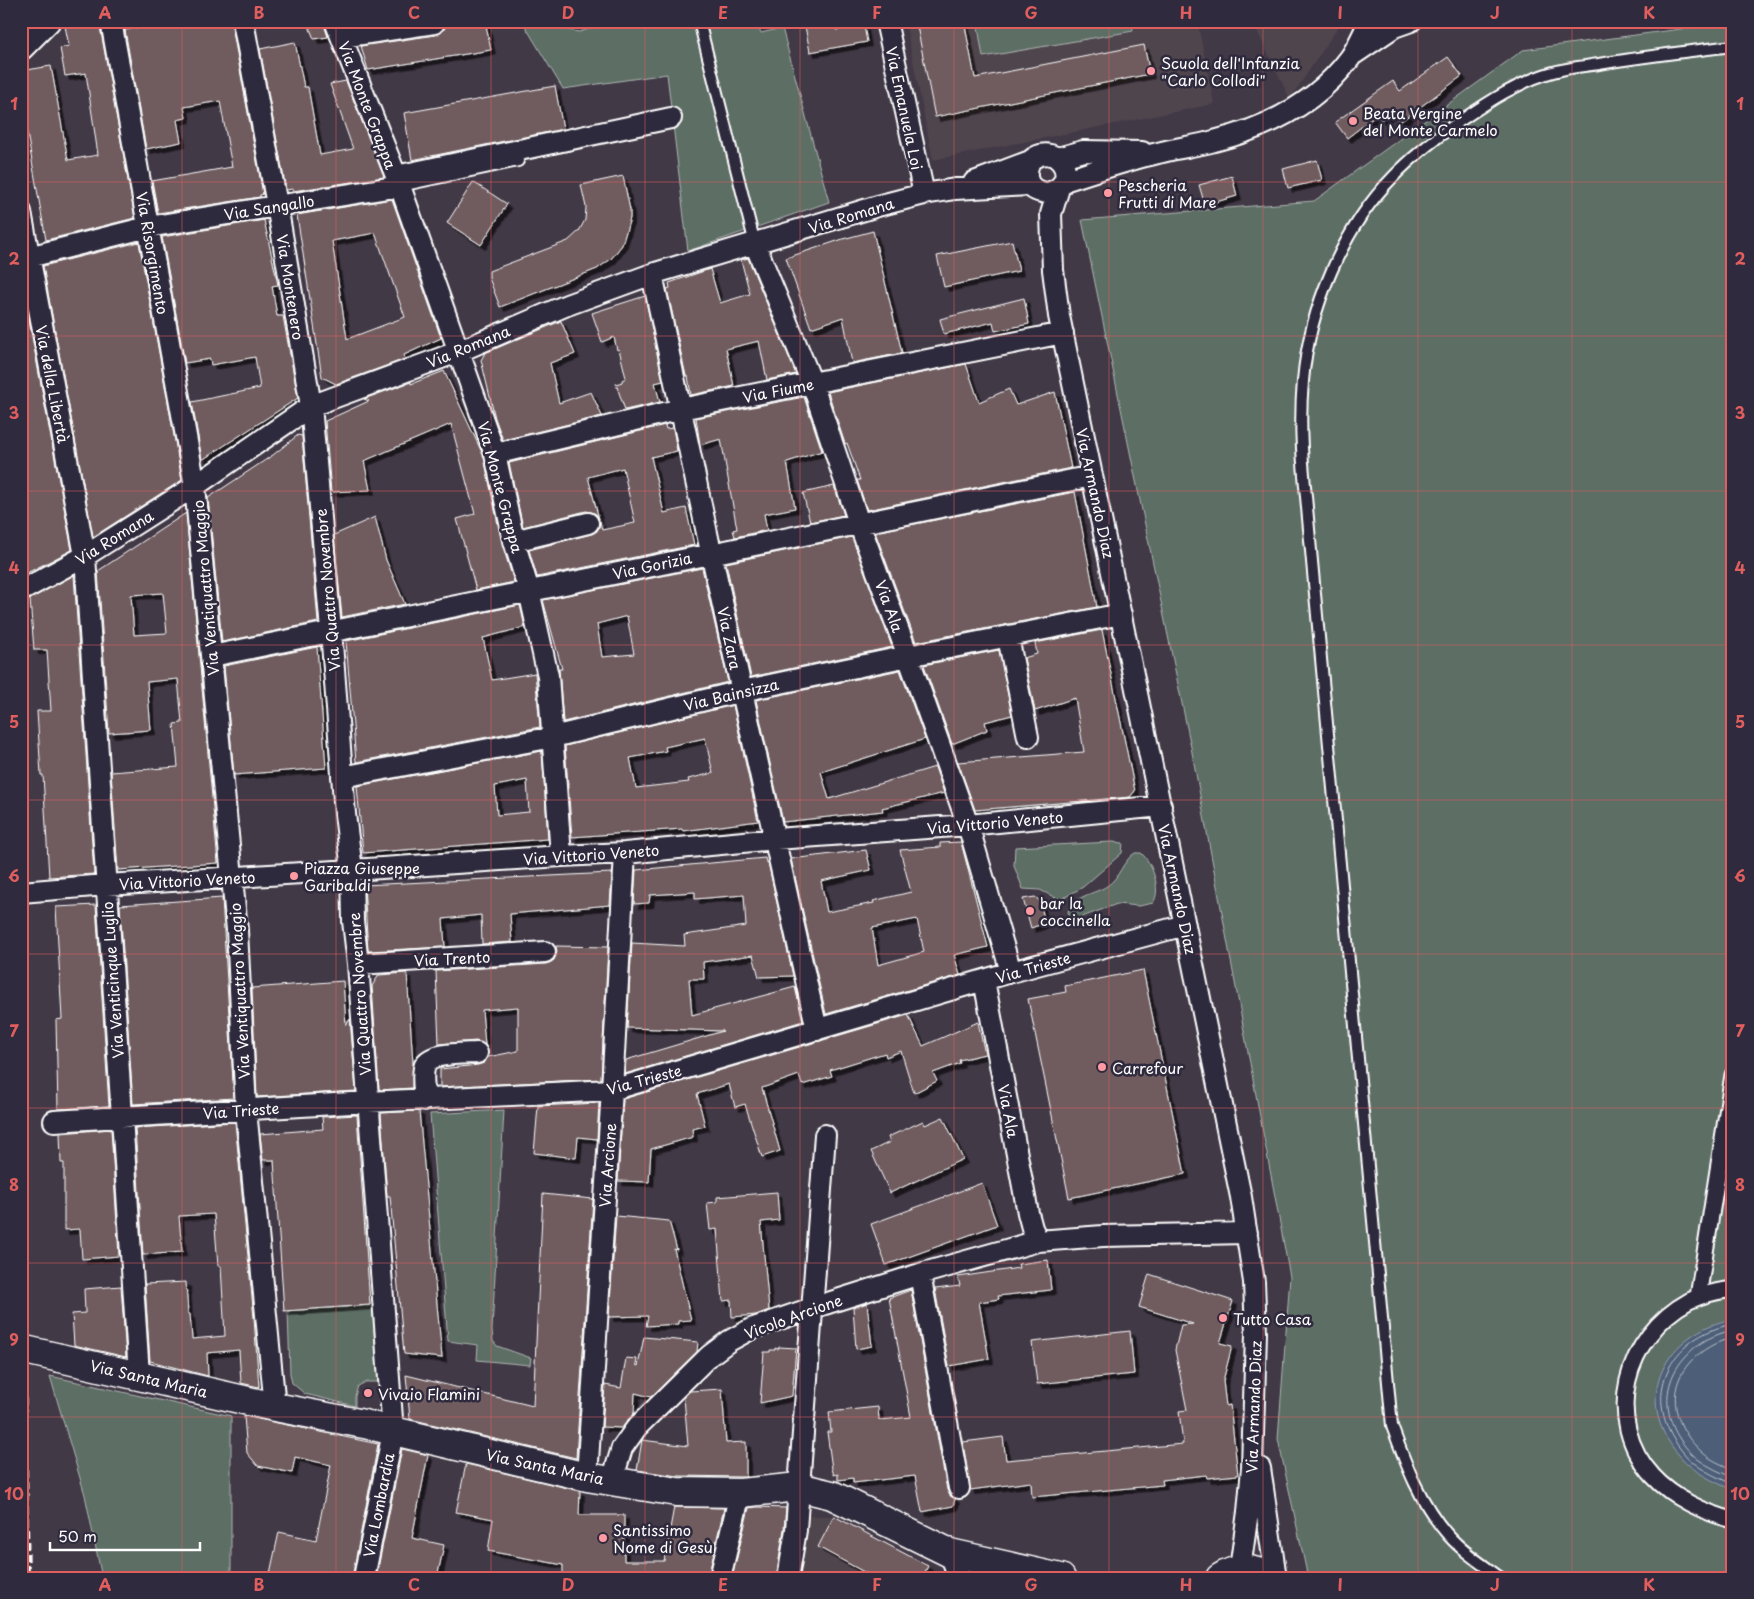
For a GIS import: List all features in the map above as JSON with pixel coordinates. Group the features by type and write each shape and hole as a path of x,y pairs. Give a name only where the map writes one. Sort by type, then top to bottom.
{"main road":[{"name":"Via Santa Maria","path":"21,1349 275,1407 364,1424 599,1479 677,1492 740,1493 799,1487 832,1496 954,1566 1061,1578"},
{"path":"1230,1574 1252,1570 1267,1578"}],"street":[{"path":"21,47 48,21"},
{"name":"Via Risorgimento","path":"111,21 196,486"},
{"name":"Via Montenero","path":"243,21 311,406"},
{"name":"Via Emanuela Loi","path":"886,21 924,194"},
{"path":"1062,184 1064,168 1058,158 1051,154 1043,154 1036,156 1030,161 1026,169 1026,178 1033,188 1044,193 1052,192 1062,184 1159,152 1223,139 1273,121 1310,100 1330,80 1350,57 1370,21"},
{"path":"1350,57 1394,27 1410,21"},
{"path":"338,29 434,23"},
{"name":"Via Monte Grappa","path":"338,29 398,181 460,350 495,454 514,541 529,591 548,676 561,856"},
{"name":"Via Sangallo","path":"25,259 148,227 277,205 398,181 670,118"},
{"path":"1058,158 1083,151 1159,152"},
{"name":"Via Romana","path":"955,189 1030,161"},
{"name":"Via Armando Diaz","path":"1062,184 1051,214 1053,270 1063,333 1247,1233 1254,1282 1256,1321 1254,1426 1248,1512 1230,1574"},
{"name":"Via Romana","path":"21,591 85,556 196,486 311,406 460,350 567,305 652,274 881,205 924,194 955,189 1033,188"},
{"name":"Via Armando Diaz","path":"1033,188 1051,214"},
{"name":"Via della Libertà","path":"21,212 25,259 85,556"},
{"name":"Via Ala","path":"755,244 812,383 859,523 968,825 1011,972"},
{"name":"Via Zara","path":"652,274 711,552 817,1030"},
{"name":"Via Fiume","path":"495,454 681,409 1063,333"},
{"name":"Via Quattro Novembre","path":"311,406 342,777 352,870 353,921 358,964 393,1432"},
{"name":"Via Gorizia","path":"212,656 711,552 1092,476"},
{"name":"Via Ventiquattro Maggio","path":"196,486 237,930 246,1110 275,1407"},
{"name":"Via Monte Grappa","path":"514,541 588,523"},
{"name":"Via Venticinque Luglio","path":"85,556 139,1375"},
{"name":"Via Bainsizza","path":"342,777 553,737 742,691 1121,614"},
{"path":"1008,637 1028,737"},
{"name":"Via Vittorio Veneto","path":"21,892 106,885 625,853 776,839 968,825 1161,806"},
{"name":"Via Arcione","path":"599,1479 612,1090 625,853"},
{"name":"Via Trieste","path":"54,1121 368,1102 612,1090 1011,972 1185,925"},
{"name":"Via Trento","path":"358,964 545,952"},
{"name":"Via Ala","path":"984,980 1028,1213 1038,1241"},
{"path":"425,1100 423,1074 426,1061 438,1056 477,1053"},
{"path":"1698,1297 1733,1075"},
{"path":"788,1578 795,1538 825,1135"},
{"name":"Vicolo Arcione","path":"599,1479 619,1455 629,1436 709,1356 743,1333 812,1308 920,1274 1038,1241 1103,1236 1247,1233"},
{"path":"920,1274 959,1488"},
{"path":"1733,1289 1698,1297 1664,1318 1640,1347 1630,1370 1626,1388 1626,1419 1629,1432 1646,1468 1662,1485 1694,1506 1720,1517 1733,1520"},
{"name":"Via Armando Diaz","path":"1254,1426 1276,1578"},
{"name":"Via Lombardia","path":"364,1578 393,1432"},
{"path":"720,1578 740,1493"}],"lane":[{"path":"699,21 755,244"},
{"path":"1501,1578 1475,1559 1448,1535 1422,1499 1409,1472 1392,1426 1304,475 1301,420 1304,367 1310,336 1324,292 1343,248 1368,206 1392,177 1433,141 1502,94 1554,71 1643,57 1733,46"},
{"name":"Via Sangallo","path":"398,181 518,161"}],"shaded area":[{"path":"905,21 1209,21 1198,24 1214,104 933,160"},
{"path":"1252,21 1342,21 1290,99"},
{"path":"805,1516 834,1516 928,1566 933,1578 796,1578"}],"green space":[{"path":"522,21 579,32 615,21 754,21 761,33 782,28 829,202 688,251 667,74 563,89"},
{"path":"977,21 1132,21 1133,31 983,57"},
{"path":"1733,22 1733,1578 1308,1578 1278,1439 1290,1277 1191,747 1082,220 1314,201 1523,50"},
{"path":"1123,843 1122,853 1083,887 1060,900 1040,890 1023,889 1014,866 1015,847"},
{"path":"1135,853 1141,853 1152,869 1156,884 1156,897 1153,903 1139,906 1117,904 1082,917 1071,919 1068,912 1074,902 1111,883 1127,860"},
{"path":"504,1110 492,1330 493,1341 497,1346 531,1358 530,1365 477,1360 478,1345 448,1341 430,1114"},
{"path":"372,1306 378,1382 366,1382 358,1386 355,1406 305,1394 292,1383 288,1311"},
{"path":"50,1376 231,1416 231,1578 102,1578 85,1495"}],"water":[{"path":"1733,1319 1733,1490 1703,1475 1679,1455 1664,1434 1657,1412 1657,1391 1662,1371 1673,1353 1689,1338 1709,1326"}],"building":[{"path":"64,21 99,21 135,218 46,240 21,99 21,71 51,66 68,160 98,155 86,73 65,76 60,48 69,46"},
{"path":"164,21 231,21 263,194 260,197 158,213 152,181 232,167 220,101 184,107 186,118 177,120 181,142 146,149 125,30 164,23"},
{"path":"307,21 323,21 328,37 314,39"},
{"path":"446,21 485,21 491,50 368,70 361,46 436,35 445,28"},
{"path":"804,21 835,21 836,30 864,26 867,42 810,52"},
{"path":"916,21 964,21 975,78 1144,45 1150,74 935,117"},
{"path":"295,42 304,87 308,87 320,155 353,149 330,84 346,81 384,177 293,191 293,189 286,190 260,49"},
{"path":"1448,57 1462,76 1400,122 1393,112 1381,120 1377,115 1347,138 1335,122 1393,81 1400,91"},
{"path":"555,86 563,129 412,160 404,113"},
{"path":"1317,160 1322,180 1288,188 1283,169"},
{"path":"623,176 630,218 622,245 611,259 597,269 500,307 489,278 489,271 568,241 579,231 585,220 586,207 581,185"},
{"path":"1232,176 1237,196 1205,205 1199,185"},
{"path":"473,182 507,204 481,245 447,223"},
{"path":"392,199 441,338 404,355 405,359 336,384 322,377 297,215","holes":["375,233 405,317 347,339 332,241"]},
{"path":"264,220 278,285 272,286 277,316 283,316 298,398 202,460 192,402 260,388 255,357 211,365 210,359 185,363 162,237"},
{"path":"873,231 902,353 852,363 843,317 811,328 786,258"},
{"path":"1012,241 1019,271 944,287 937,256"},
{"path":"139,242 182,480 93,537 43,266"},
{"path":"748,258 796,374 767,380 759,341 726,349 734,386 691,395 667,289 670,288 669,283 710,269 720,303 750,294 741,260"},
{"path":"21,278 72,550 21,576"},
{"path":"645,296 663,381 655,383 660,402 625,410 616,384 626,378 619,349 617,350 614,337 602,342 592,313"},
{"path":"1024,298 1029,324 995,331 993,322 944,334 940,319"},
{"path":"561,321 575,354 550,363 559,403 591,392 602,416 503,440 495,418 481,360 485,353"},
{"path":"966,364 979,402 1009,389 1016,405 1055,392 1071,468 867,510 857,480 860,480 847,443 845,444 828,392"},
{"path":"444,371 484,457 502,544 514,582 476,590 457,519 475,514 451,424 364,461 370,490 331,492 325,421 369,401 364,399"},
{"path":"804,397 822,451 787,462 795,508 764,514 767,530 735,537 733,530 737,529 721,439 700,445 696,418"},
{"path":"665,425 666,429 673,428 677,451 651,457 664,513 686,508 694,545 537,577 529,550 591,534 597,531 600,521 602,530 635,523 623,468 588,477 599,519 596,514 586,511 523,527 509,463"},
{"path":"298,435 302,436 318,622 222,642 208,498 273,455"},
{"path":"834,486 844,515 810,522 803,493"},
{"path":"1075,492 1097,607 916,642 875,532"},
{"path":"186,513 218,863 118,870 111,772 178,767 174,724 182,723 178,679 147,682 151,730 109,733 98,571","holes":["163,593 167,633 134,635 131,595"]},
{"path":"375,517 386,560 405,604 342,617 334,535"},
{"path":"852,537 892,647 751,677 726,563"},
{"path":"702,568 728,682 563,722 559,669 562,669 543,600","holes":["627,616 634,654 602,657 597,624"]},
{"path":"74,575 94,874 49,877 37,711 51,711 47,650 34,650 30,599"},
{"path":"520,605 525,627 483,638 492,680 535,673 540,727 356,762 346,641"},
{"path":"1102,630 1135,791 1130,797 975,810 958,762 1084,752 1075,698 1035,711 1024,658 1037,654 1035,643"},
{"path":"317,647 326,768 234,775 224,666"},
{"path":"999,650 1012,715 985,722 987,730 952,744 924,665"},
{"path":"900,670 925,739 821,772 829,799 935,767 944,793 882,808 883,811 783,822 756,700"},
{"path":"733,705 758,821 683,831 682,829 572,837 565,746","holes":["705,738 713,773 688,779 689,782 636,788 630,758 666,751 665,747"]},
{"path":"542,751 548,839 363,853 357,786","holes":["527,780 529,812 497,815 495,786"]},
{"path":"961,842 988,947 954,955 960,975 826,1014 791,859 866,850 871,870 821,881 827,912 874,903 873,901 911,892 900,850 940,847 940,843","holes":["917,919 924,952 878,965 872,928"]},
{"path":"765,858 766,862 768,862 793,976 759,977 753,955 703,962 704,979 689,979 692,1015 795,987 803,1021 625,1074 626,1060 723,1031 627,1028 632,943 685,946 684,935 746,926 744,895 695,899 695,892 650,895 649,903 634,904 636,870"},
{"path":"612,873 610,905 510,914 512,942 482,944 481,915 443,919 445,947 368,951 364,885"},
{"path":"1035,897 1040,901 1045,923 1031,928 1023,899"},
{"path":"222,898 234,1098 133,1104 120,905"},
{"path":"96,905 109,1106 58,1109 56,1020 62,1019 56,907"},
{"path":"556,946 608,947 601,1079 440,1087 440,1069 478,1065 484,1063 488,1057 518,1051 518,1007 482,1010 485,1045 476,1041 439,1044 436,971 546,964 554,960 557,952"},
{"name":"Carrefour","path":"1143,970 1185,1174 1069,1198 1028,999 1066,992 1065,986"},
{"path":"407,973 413,1063 412,1088 379,1090 372,986 379,975"},
{"path":"343,981 346,1025 350,1019 356,1091 257,1097 252,988"},
{"path":"908,1015 923,1046 978,1022 985,1054 959,1060 960,1063 933,1073 937,1081 914,1093 901,1051 886,1057 885,1053 830,1070 832,1076 802,1085 799,1075 762,1088 780,1151 762,1157 745,1104 735,1107 729,1084 697,1094 705,1126 692,1129 693,1137 651,1149 649,1182 618,1181 623,1099"},
{"path":"599,1103 597,1139 578,1137 576,1158 534,1153 538,1106"},
{"path":"419,1111 442,1358 404,1354 390,1196 387,1196 381,1113"},
{"path":"357,1115 370,1305 284,1311 274,1160 263,1160 260,1134 323,1129 322,1117"},
{"path":"943,1117 963,1159 890,1193 871,1151 890,1142 888,1137 923,1121 925,1125"},
{"path":"235,1122 259,1387 241,1383 239,1350 207,1353 208,1376 150,1361 145,1284 186,1282 192,1339 225,1336 221,1266 218,1266 214,1214 179,1216 182,1252 143,1255 135,1128"},
{"path":"111,1129 119,1256 82,1259 80,1229 64,1230 64,1163 61,1163 60,1133"},
{"path":"982,1183 997,1225 886,1265 871,1224"},
{"path":"777,1192 779,1220 761,1222 769,1310 756,1315 732,1317 731,1300 723,1301 717,1229 710,1230 707,1203 717,1202 717,1197"},
{"path":"543,1194 593,1199 576,1458 410,1419 406,1375 533,1406"},
{"path":"616,1216 669,1221 677,1250 674,1249 691,1320 678,1321 678,1324 646,1326 648,1316 609,1317"},
{"path":"1048,1260 1051,1290 998,1296 999,1299 979,1302 989,1359 949,1366 935,1289 960,1286 958,1277 1019,1268 1018,1264"},
{"path":"1149,1274 1233,1301 1220,1343 1232,1346 1223,1381 1226,1406 1230,1405 1238,1475 1207,1478 1206,1475 1162,1480 1163,1485 1032,1497 1031,1482 970,1490 963,1442 1003,1437 1006,1460 1183,1444 1179,1411 1187,1410 1175,1350 1181,1325 1193,1324 1139,1307"},
{"path":"121,1286 126,1357 74,1345 72,1314 85,1313 84,1289"},
{"path":"911,1290 947,1490 955,1499 953,1506 922,1512 915,1476 853,1483 853,1478 838,1480 838,1474 834,1475 832,1469 827,1432 831,1432 829,1412 878,1407 879,1420 911,1417 889,1298"},
{"path":"867,1303 872,1346 856,1349 853,1308"},
{"path":"1130,1331 1134,1374 1037,1384 1032,1342"},
{"path":"644,1337 698,1342 697,1352 651,1397 635,1393 634,1413 622,1428 602,1427 605,1385 621,1388 626,1358 637,1359 636,1365 638,1366"},
{"path":"779,1347 796,1348 792,1396 760,1403 764,1352 770,1352 770,1350 778,1349"},
{"path":"722,1389 726,1443 746,1442 746,1477 678,1476 637,1470 642,1440 688,1446 684,1397 690,1391"},
{"path":"244,1416 378,1444 352,1578 269,1578 279,1532 316,1540 331,1465 295,1457 292,1473 258,1466 247,1453"},
{"path":"402,1449 428,1455 412,1538 444,1545 437,1578 376,1578"},
{"path":"466,1464 580,1491 579,1515 624,1515 624,1561 664,1561 674,1507 724,1508 708,1578 563,1578 563,1565 488,1551 493,1519 456,1512"},
{"path":"749,1508 786,1508 776,1578 732,1578"},
{"path":"834,1516 928,1566 922,1578 875,1578 818,1547"}],"railway":[{"path":"21,1193 28,1578"}],"place":[{"name":"Scuola dell'Infanzia \"Carlo Collodi\"","path":"1151,71"},
{"name":"Beata Vergine del Monte Carmelo","path":"1353,121"},
{"name":"Pescheria Frutti di Mare","path":"1108,193"},
{"name":"Piazza Giuseppe Garibaldi","path":"294,876"},
{"name":"bar la coccinella","path":"1030,911"},
{"name":"Carrefour","path":"1102,1067"},
{"name":"Tutto Casa","path":"1223,1318"},
{"name":"Vivaio Flamini","path":"368,1393"},
{"name":"Santissimo Nome di Gesù","path":"603,1538"}]}
